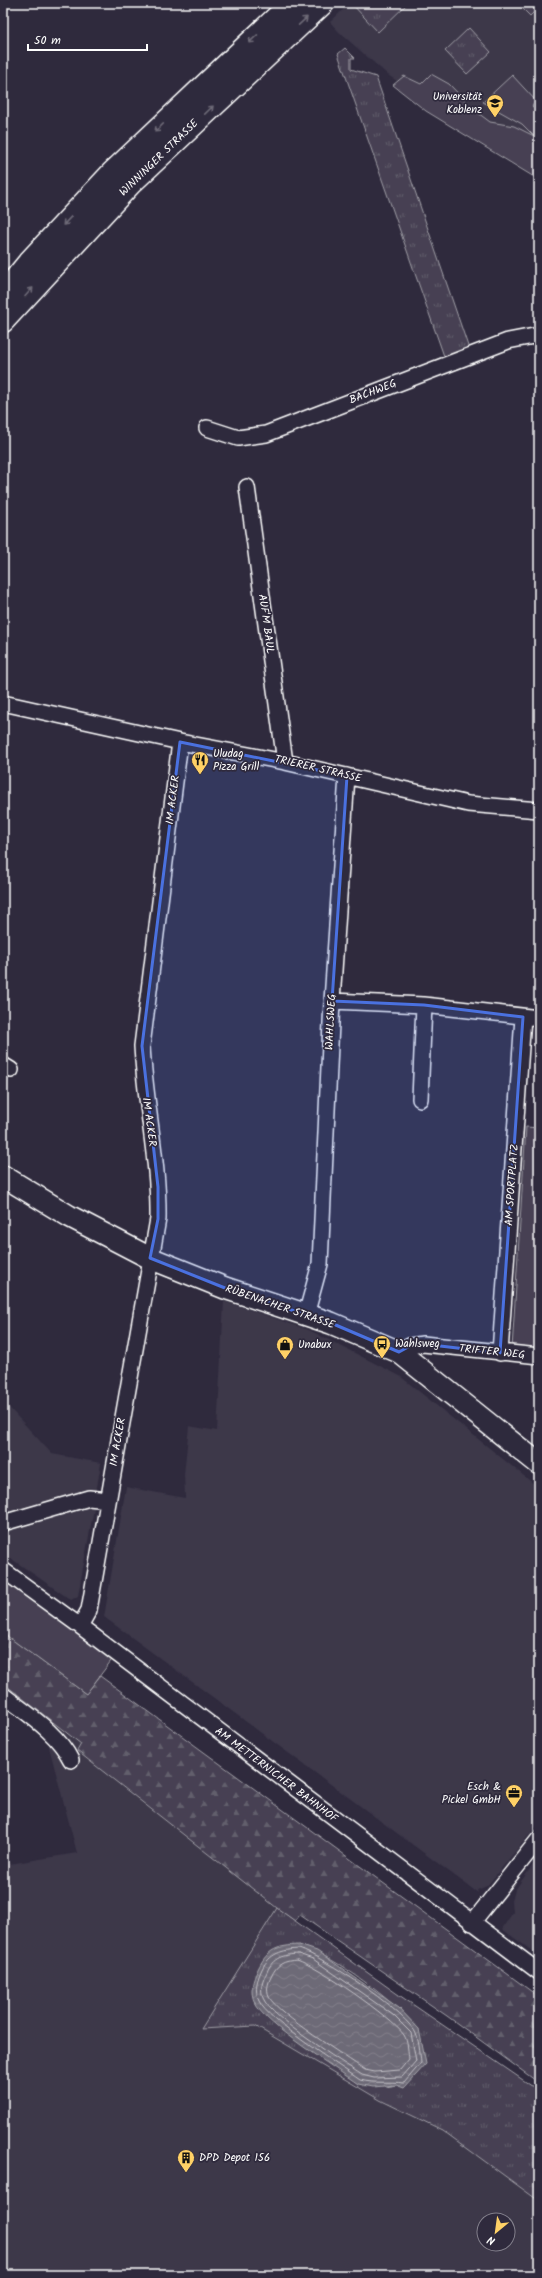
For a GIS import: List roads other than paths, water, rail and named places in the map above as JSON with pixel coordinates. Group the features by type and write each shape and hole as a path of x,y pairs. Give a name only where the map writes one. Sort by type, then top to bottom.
{"main road":[{"name":"WINNINGER STRASSE","path":"3,294 30,261 113,172 292,3"},
{"name":"WINNINGER STRASSE","path":"3,321 130,184 323,3"},
{"name":"RÜBENACHER STRASSE","path":"3,1176 69,1216 150,1258 225,1288 331,1323 399,1352 539,1464"}],"street":[{"name":"BACHWEG","path":"207,428 238,438 266,434 508,341 539,335"},
{"name":"AUF'M BAUL","path":"247,487 285,762"},
{"name":"TRIERER STRASSE","path":"3,703 180,742 285,762 468,804 539,810"},
{"name":"IM ACKER","path":"80,1626 89,1610 150,1258 158,1220 158,1186 144,1084 142,1046 180,742"},
{"name":"WAHLSWEG","path":"306,1315 320,1264 332,1001 347,776"},
{"path":"332,1001 424,1005 539,1018"},
{"path":"420,1099 424,1005"},
{"name":"AM SPORTPLATZ","path":"500,1353 523,1017"},
{"name":"TRIFTER WEG","path":"399,1352 410,1346 423,1344 539,1356"},
{"path":"3,1523 89,1498 108,1500"},
{"path":"3,1570 80,1626"},
{"name":"AM METTERNICHER BAHNHOF","path":"80,1626 472,1923 539,1972"},
{"path":"3,1695 50,1733 60,1743 71,1760"},
{"path":"472,1923 539,1839"}],"water":[{"path":"299,1945 317,1951 399,2008 419,2029 426,2064 404,2088 396,2085 373,2087 358,2084 286,2034 261,2012 253,1999 252,1994 252,1986 258,1969 270,1952 279,1947"}],"place":[{"name":"Universität Koblenz","path":"495,118"},
{"name":"Uludag Pizza Grill","path":"200,775"},
{"name":"Wahlsweg","path":"382,1359"},
{"name":"Unabux","path":"285,1360"},
{"name":"Esch & Pickel GmbH","path":"514,1808"},
{"name":"DPD Depot 156","path":"186,2173"}]}
